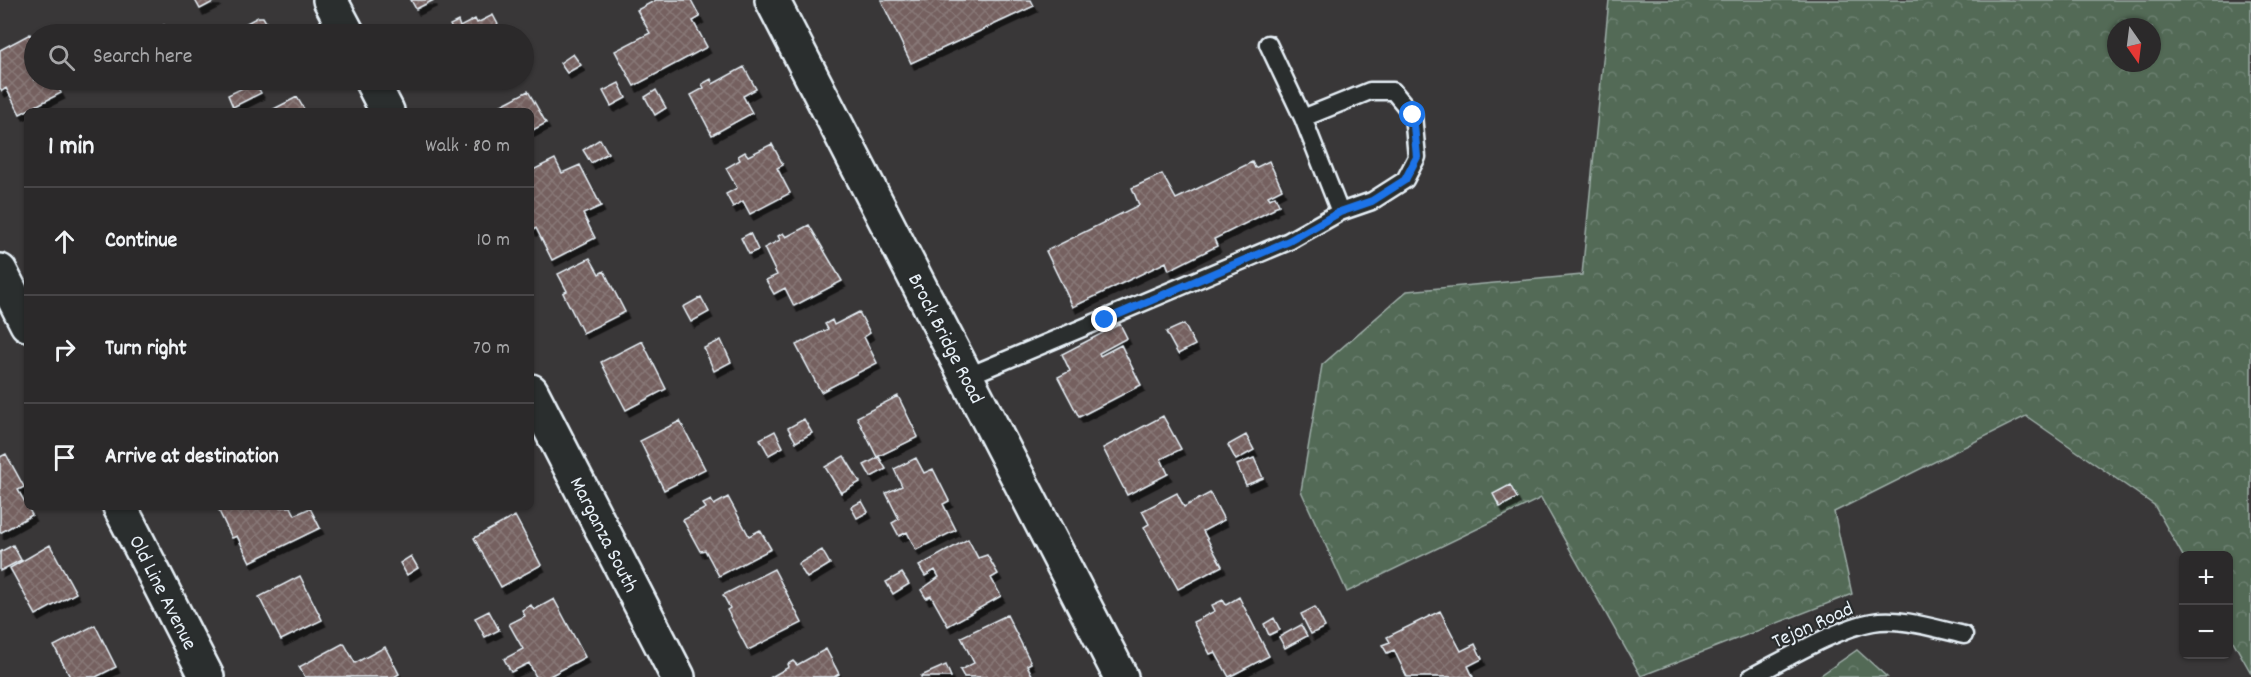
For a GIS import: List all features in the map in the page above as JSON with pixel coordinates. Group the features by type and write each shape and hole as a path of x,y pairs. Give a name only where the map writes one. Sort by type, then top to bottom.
{"street":[{"path":"330,0 343,24"},
{"name":"Brock Bridge Road","path":"772,0 1121,677"},
{"path":"376,90 385,108"},
{"path":"0,271 24,318"},
{"name":"Marganza South","path":"534,397 678,677"},
{"name":"Old Line Avenue","path":"122,510 207,677"}],"lane":[{"path":"1268,44 1303,118 1340,212"},
{"path":"966,377 1289,241 1340,212 1372,201 1405,180 1417,157 1413,115 1393,92 1370,91 1303,118"},
{"name":"Tejon Road","path":"1751,677 1836,634 1873,622 1902,622 1964,635"}],"green space":[{"path":"1609,0 2251,0 2251,673 2233,641 2233,551 2180,551 2154,505 2026,416 1834,512 1852,594 1641,676 1541,498 1347,592 1301,491 1322,365 1407,291 1582,275"},
{"path":"1857,650 1887,677 1818,677"}],"building":[{"path":"195,0 217,0 200,9"},
{"path":"411,0 434,0 416,9"},
{"path":"656,0 691,0 700,17 693,21 707,47 634,86 615,51 650,33 637,10"},
{"path":"881,0 1031,0 1034,6 911,63"},
{"path":"493,15 498,24 466,24 475,19 477,23"},
{"path":"263,17 267,24 245,24"},
{"path":"24,37 24,90 59,90 61,93 32,108 24,108 24,112 20,114 6,88 2,91 0,88 0,50"},
{"path":"573,54 581,65 567,73 560,63"},
{"path":"744,67 756,89 743,96 752,113 712,135 691,95 704,88 702,84 711,79 713,84"},
{"path":"619,83 626,98 611,106 603,91"},
{"path":"238,90 259,90 261,93 233,107 228,95"},
{"path":"656,90 666,108 655,115 645,97"},
{"path":"528,91 546,123 534,129 534,108 496,108"},
{"path":"297,97 303,108 276,108"},
{"path":"600,139 608,153 591,163 583,150"},
{"path":"772,144 783,165 777,168 790,193 750,214 743,201 733,207 726,194 737,188 726,168 740,160 738,156 745,152 748,156"},
{"path":"555,159 562,173 580,165 601,206 583,214 595,238 552,260 536,228 534,229 534,170"},
{"path":"1269,161 1282,189 1268,196 1270,199 1275,196 1279,205 1274,209 1214,239 1217,246 1169,270 1166,262 1073,307 1046,251 1139,205 1132,188 1162,174 1176,199 1252,162 1255,168"},
{"path":"809,225 842,281 794,306 785,288 774,294 766,280 777,275 764,248 780,240 778,236 783,233 786,237"},
{"path":"750,233 758,250 749,254 741,238"},
{"path":"590,258 599,274 604,271 625,312 583,333 563,293 567,291 558,274"},
{"path":"701,297 709,312 691,322 683,307"},
{"path":"859,312 870,333 864,337 877,363 821,392 796,345 828,329 825,324 832,320 834,325"},
{"path":"1120,324 1127,338 1099,353 1100,356 1121,345 1141,385 1079,417 1058,377 1070,371 1062,354"},
{"path":"1184,324 1195,345 1178,354 1166,332"},
{"path":"721,340 731,362 714,371 704,348"},
{"path":"642,341 666,389 626,410 601,362"},
{"path":"898,396 918,437 877,457 857,417"},
{"path":"1163,416 1181,449 1161,459 1168,474 1127,495 1103,448"},
{"path":"804,419 812,433 796,442 788,428"},
{"path":"680,421 705,469 664,490 640,441"},
{"path":"775,431 783,447 769,455 760,439"},
{"path":"1246,435 1254,450 1236,460 1228,445"},
{"path":"6,454 24,487 18,490 24,501 24,510 29,510 32,515 0,533 0,457"},
{"path":"844,456 860,482 841,493 825,467"},
{"path":"879,457 886,469 871,477 864,465"},
{"path":"916,458 924,473 933,469 949,501 943,504 956,530 916,550 907,532 899,536 892,523 899,519 886,493 902,486 894,469"},
{"path":"1254,458 1263,478 1246,485 1237,465"},
{"path":"1510,485 1517,498 1500,507 1493,494"},
{"path":"1177,493 1184,507 1210,493 1224,520 1203,531 1222,566 1178,589 1144,527 1149,524 1142,511"},
{"path":"728,497 749,536 760,530 771,549 719,576 705,550 700,551 683,520 706,508 703,504 711,500 714,505"},
{"path":"862,501 868,512 857,518 851,507"},
{"path":"218,510 292,510 295,515 311,510 320,528 250,562 237,536 232,538"},
{"path":"515,516 541,565 501,587 474,538"},
{"path":"968,539 978,558 987,555 998,574 991,578 1001,596 948,626 931,596 926,598 921,590 939,577 935,570 925,576 919,566"},
{"path":"13,545 21,560 0,571 0,552"},
{"path":"50,545 76,593 36,615 10,568"},
{"path":"822,550 830,564 807,578 798,564"},
{"path":"411,556 418,568 407,575 400,563"},
{"path":"774,569 802,623 748,650 727,610 730,608 723,595"},
{"path":"902,573 909,584 893,594 886,582"},
{"path":"300,576 322,620 281,640 259,597"},
{"path":"1239,597 1269,656 1229,677 1215,652 1210,654 1193,622 1215,611 1212,605 1223,600 1226,605"},
{"path":"554,599 585,657 548,677 536,677 529,663 511,672 504,659 523,649 509,624 525,616 522,610 531,605 534,610"},
{"path":"1315,607 1325,627 1311,634 1301,614"},
{"path":"489,611 499,630 485,637 475,618"},
{"path":"1440,611 1461,651 1475,644 1482,659 1468,666 1473,677 1407,677 1394,650 1387,653 1382,645 1390,642 1387,637"},
{"path":"1007,615 1031,663 1027,665 1033,677 964,677 960,670 974,663 961,637"},
{"path":"1274,618 1280,630 1269,635 1264,624"},
{"path":"95,625 116,667 96,677 70,677 54,646"},
{"path":"1301,625 1307,636 1285,648 1279,637"},
{"path":"344,643 355,663 385,647 399,674 394,677 305,677 299,667"},
{"path":"826,649 839,674 834,677 771,677 789,667 788,664 793,661 797,665"},
{"path":"946,665 951,677 921,677 921,676"}],"route":[{"path":"1105,320 1289,241 1340,212 1372,201 1405,180 1417,157 1413,115"}]}
